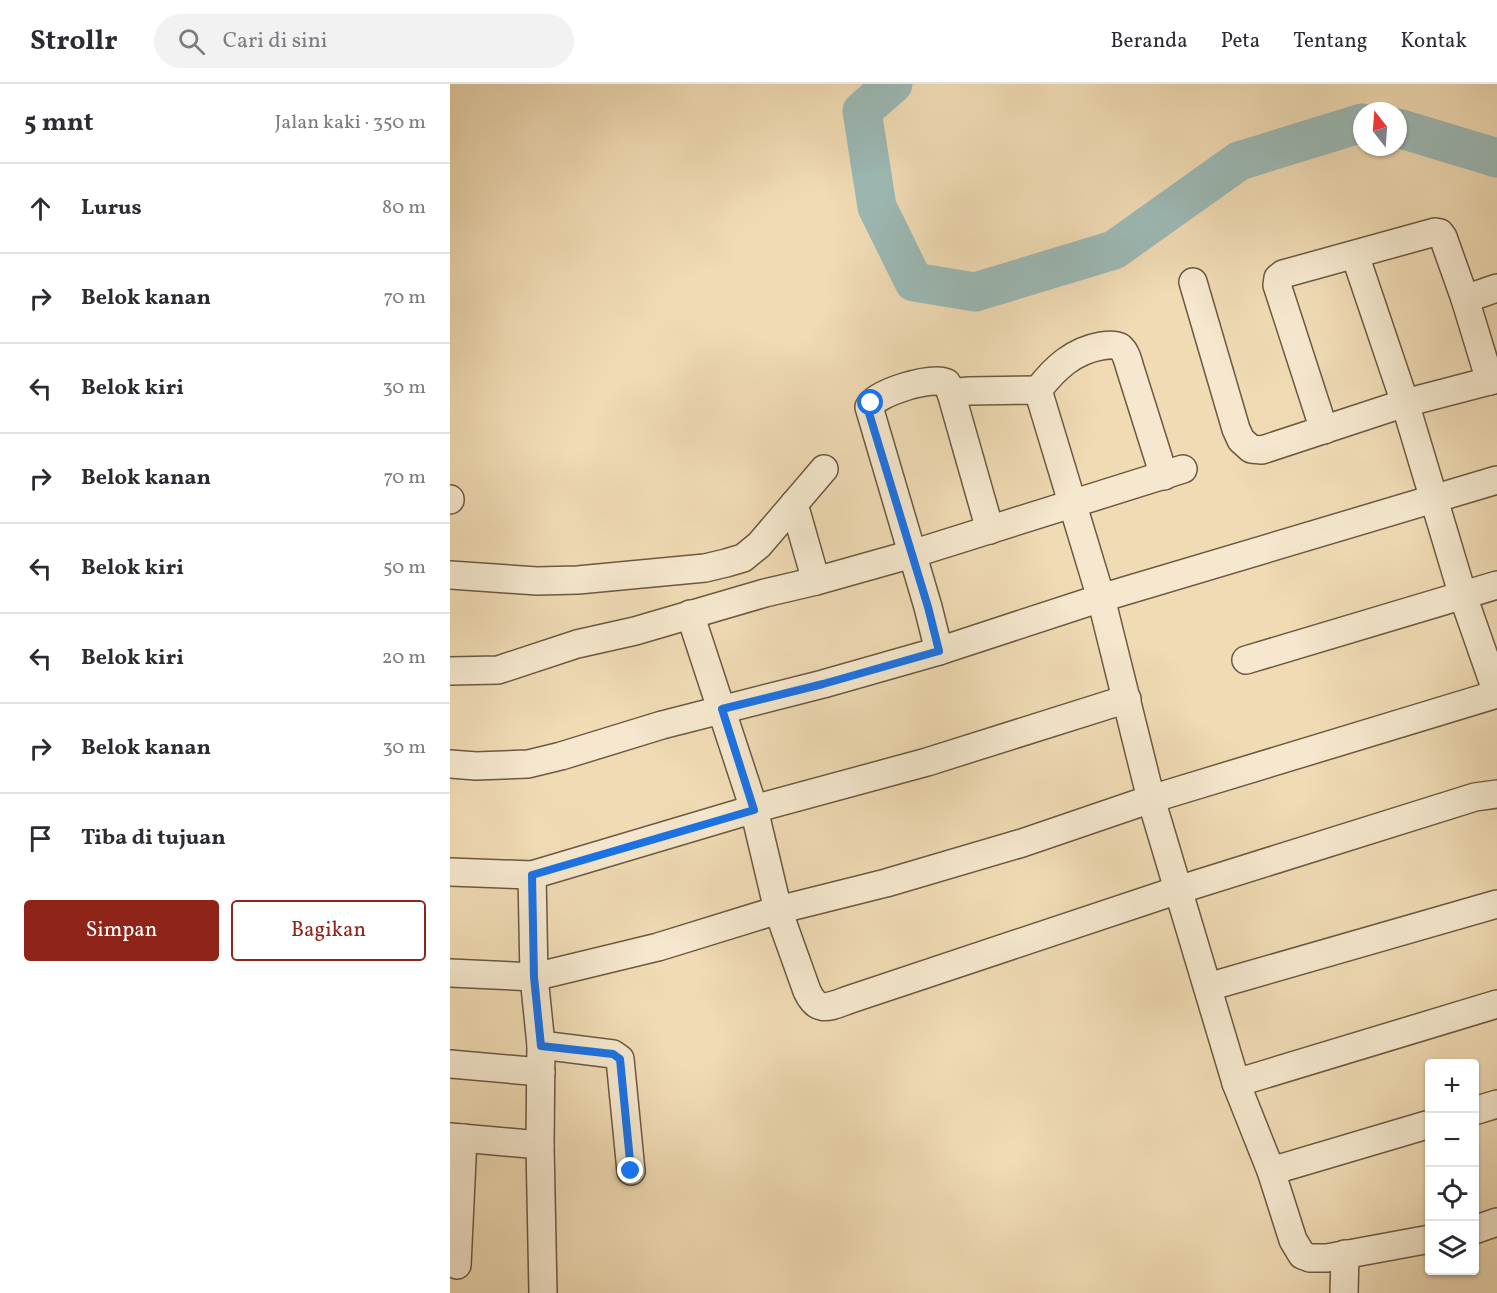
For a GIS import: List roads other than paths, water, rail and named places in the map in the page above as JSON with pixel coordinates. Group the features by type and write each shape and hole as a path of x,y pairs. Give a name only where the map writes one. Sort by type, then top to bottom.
{"street":[{"path":"1194,282 1236,429 1246,446 1262,450 1324,430 1405,403 1493,380 1466,299 1440,233 1435,232 1283,274 1278,278 1277,285 1324,430"},
{"path":"450,973 534,977 658,947 778,910 886,883 1022,843 1151,799 1497,693 1463,596 1405,403 1355,255"},
{"path":"1466,299 1497,288"},
{"path":"450,671 498,670 577,644 635,631 912,554 1173,473 1124,352 1119,347 1108,345 1092,348 1065,360 1038,390"},
{"path":"939,651 869,408 871,403 910,385 929,381 947,383 990,530"},
{"path":"951,393 1038,390"},
{"path":"1038,390 1101,598 1151,799 1178,890 1236,1083 1270,1171 1293,1240 1302,1255 1311,1258 1327,1258 1425,1240"},
{"path":"450,575 537,581 578,580 705,568 726,563 743,558 759,545 824,469"},
{"path":"450,764 476,766 528,764 561,756 662,725 823,684 939,651 1101,598 1497,480"},
{"path":"794,504 816,581"},
{"path":"1246,660 1497,585"},
{"path":"690,614 754,810 778,910 812,1002 818,1007 827,1007 1178,890 1475,797 1497,794"},
{"path":"450,872 532,875 927,762 1127,699"},
{"path":"532,875 534,977 541,1059 543,1293"},
{"path":"1208,987 1497,904"},
{"path":"1236,1083 1497,1004"},
{"path":"450,1064 613,1054 620,1059 631,1171"},
{"path":"1479,1109 1497,1104"},
{"path":"1270,1171 1425,1125"},
{"path":"457,1265 456,1138 540,1145"},
{"path":"1479,1230 1497,1222"},
{"path":"1479,1232 1497,1234"},
{"path":"1344,1293 1345,1254"}],"waterway":[{"path":"893,84 862,111 877,207 914,282 975,292 1114,250 1239,161 1353,126"},
{"path":"1407,131 1497,158"}]}
